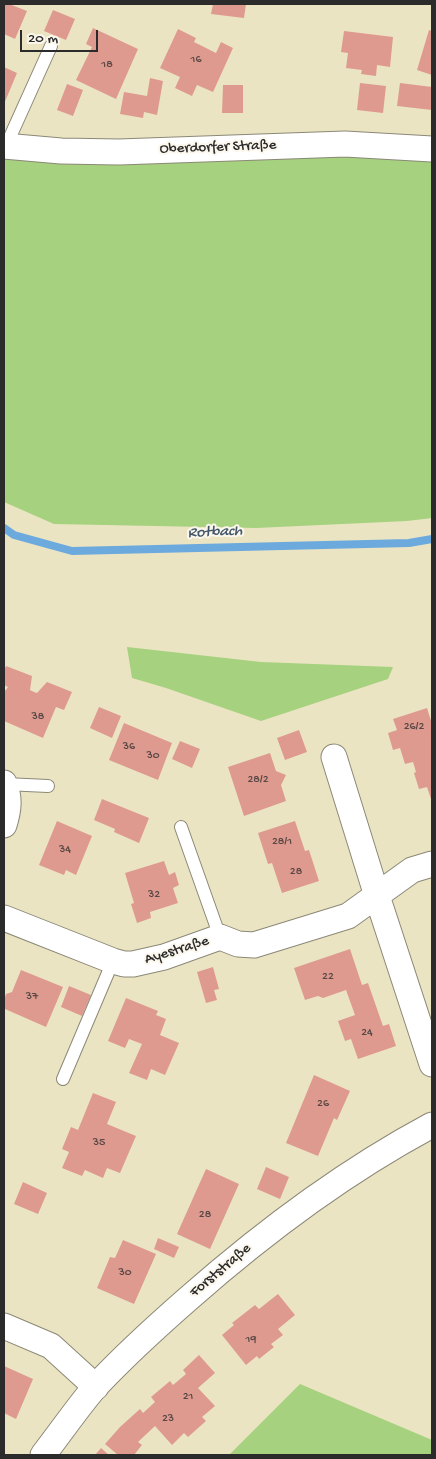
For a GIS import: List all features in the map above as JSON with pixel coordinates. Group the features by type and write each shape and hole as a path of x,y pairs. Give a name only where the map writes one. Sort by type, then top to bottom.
{"street":[{"name":"Oberdorfer Straße","path":"5,146 61,151 119,152 345,144 432,150"},
{"path":"334,757 376,896 432,1064"},
{"path":"4,784 9,797 8,813 4,825"},
{"name":"Ayestraße","path":"4,918 113,961 133,964 164,957 220,937 238,944 254,945 348,916 412,870 432,864"},
{"name":"Forststraße","path":"43,1455 96,1387 173,1312 222,1269 273,1228 353,1171 432,1125"},
{"path":"4,1326 51,1346 96,1387"}],"lane":[{"path":"5,146 51,46"},
{"path":"4,784 48,786"},
{"path":"181,827 220,937"},
{"path":"63,1079 113,961"}],"green space":[{"path":"327,155 432,160 432,518 407,521 256,528 54,524 4,502 4,156"},
{"path":"127,647 261,662 393,667 388,679 261,721 132,678"},
{"path":"300,1384 432,1440 432,1455 229,1455"}],"building":[{"path":"4,4 27,11 15,39 4,34"},
{"path":"213,4 246,4 244,18 211,14"},
{"path":"53,10 75,19 66,40 44,31"},
{"path":"93,28 138,49 116,99 76,80 92,47 86,44"},
{"path":"178,29 196,38 194,42 216,53 221,42 233,48 213,92 197,85 192,96 175,88 180,77 160,68"},
{"path":"429,30 432,31 432,75 417,70"},
{"path":"344,31 393,37 390,67 377,65 376,76 361,74 362,70 346,68 348,53 341,52"},
{"path":"4,67 17,73 4,104"},
{"path":"150,78 163,81 157,115 144,112 143,118 120,114 124,92 147,96"},
{"path":"360,83 386,86 383,113 357,110"},
{"path":"400,83 432,87 432,110 397,106"},
{"path":"67,84 83,90 73,116 57,110"},
{"path":"223,85 243,85 243,113 222,113"},
{"path":"6,666 32,676 30,690 34,692 37,693 47,682 72,692 64,710 56,707 43,738 4,721 4,691 8,687 4,685"},
{"path":"99,707 121,716 112,738 90,728"},
{"path":"427,708 432,724 431,799 427,787 419,789 413,762 405,764 400,748 393,750 388,733 397,730 393,719"},
{"path":"124,723 172,743 158,780 109,760"},
{"path":"299,730 307,752 285,760 277,738"},
{"path":"180,741 200,749 192,768 172,759"},
{"path":"270,753 276,771 286,775 281,785 286,801 244,816 228,767"},
{"path":"102,799 149,818 139,843 114,832 115,829 94,820"},
{"path":"57,821 92,836 76,875 66,870 64,875 39,865"},
{"path":"295,821 305,851 309,850 319,881 282,893 272,863 268,864 258,833"},
{"path":"164,861 169,875 175,872 179,885 173,888 178,903 150,912 151,918 137,923 131,904 134,903 125,873"},
{"path":"350,949 362,985 368,983 383,1026 389,1024 396,1046 358,1059 351,1039 345,1041 338,1021 355,1015 346,990 323,998 318,996 305,1000 294,968"},
{"path":"213,967 219,989 214,990 217,1000 206,1003 197,972"},
{"path":"21,970 63,987 46,1027 4,1008 6,994 12,992"},
{"path":"69,986 91,995 82,1016 61,1007"},
{"path":"126,998 158,1011 156,1015 166,1019 160,1035 179,1043 165,1075 151,1069 147,1080 129,1073 142,1044 129,1039 125,1048 108,1041"},
{"path":"314,1075 350,1091 337,1120 334,1118 318,1156 286,1143"},
{"path":"93,1093 116,1102 107,1124 136,1136 120,1173 107,1168 103,1178 85,1170 82,1176 62,1168 69,1152 62,1149 71,1127 78,1130"},
{"path":"266,1167 289,1177 280,1199 257,1189"},
{"path":"206,1169 239,1184 210,1249 177,1234"},
{"path":"23,1182 47,1193 38,1214 14,1204"},
{"path":"158,1238 179,1247 174,1258 154,1249"},
{"path":"123,1240 156,1254 134,1304 97,1288 110,1257 115,1258"},
{"path":"278,1294 295,1315 278,1329 283,1335 271,1344 274,1347 259,1359 257,1356 246,1365 222,1335 234,1325 232,1323 255,1305 259,1309"},
{"path":"199,1355 215,1373 198,1388 215,1406 202,1417 206,1421 188,1437 184,1433 172,1445 155,1426 138,1442 142,1445 134,1455 118,1455 105,1444 140,1409 143,1413 155,1402 151,1397 170,1381 173,1385 186,1374 183,1370"},
{"path":"4,1366 33,1379 16,1419 4,1413"},
{"path":"101,1448 109,1455 95,1455"}],"waterway":[{"name":"Rotbach","path":"4,528 14,535 72,551 409,543 432,539"}]}
